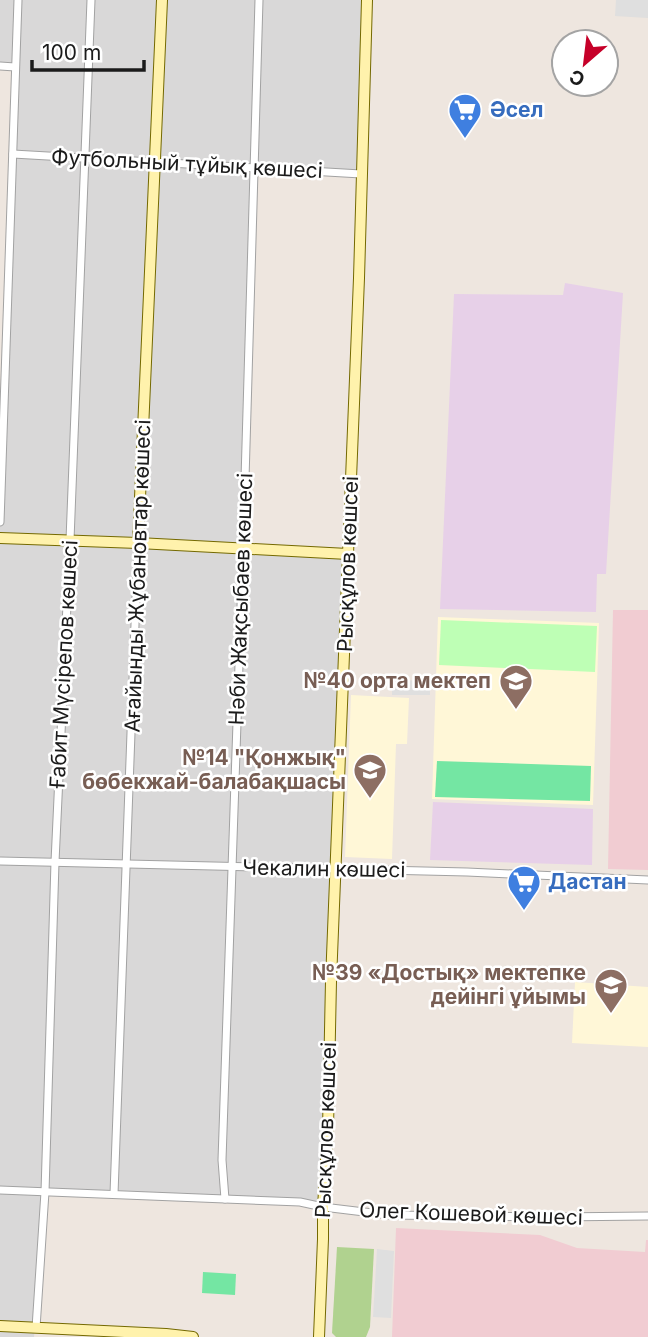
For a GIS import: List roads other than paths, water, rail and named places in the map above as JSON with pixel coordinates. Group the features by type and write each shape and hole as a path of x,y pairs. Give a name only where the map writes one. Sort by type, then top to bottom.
{"street":[{"path":"0,522 18,0"},
{"name":"Ғабит Мүсірепов көшесі","path":"36,1328 45,1192 55,862 90,0"},
{"name":"Ағайынды Жұбановтар көшесі","path":"114,1194 138,542 162,0"},
{"name":"Нәби Жақсыбаев көшесі","path":"225,1199 222,1160 259,0"},
{"name":"Рысқұлов көшсеі","path":"319,1337 368,0"},
{"path":"0,66 15,67"},
{"name":"Футбольный тұйық көшесі","path":"13,154 361,174"},
{"path":"0,538 138,542 348,554"},
{"name":"Чекалин көшесі","path":"0,860 467,872 648,880"},
{"name":"Олег Кошевой көшесі","path":"0,1190 300,1202 389,1215 648,1216"},
{"path":"0,1326 193,1337"}],"place":[{"name":"Əсел","path":"465,140"},
{"name":"№40 орта мектеп","path":"516,711"},
{"name":"№14 \"Қонжық\" бөбекжай-балабақшасы","path":"370,800"},
{"name":"Дастан","path":"524,912"},
{"name":"№39 «Достық» мектепке дейінгі ұйымы","path":"611,1015"}]}
